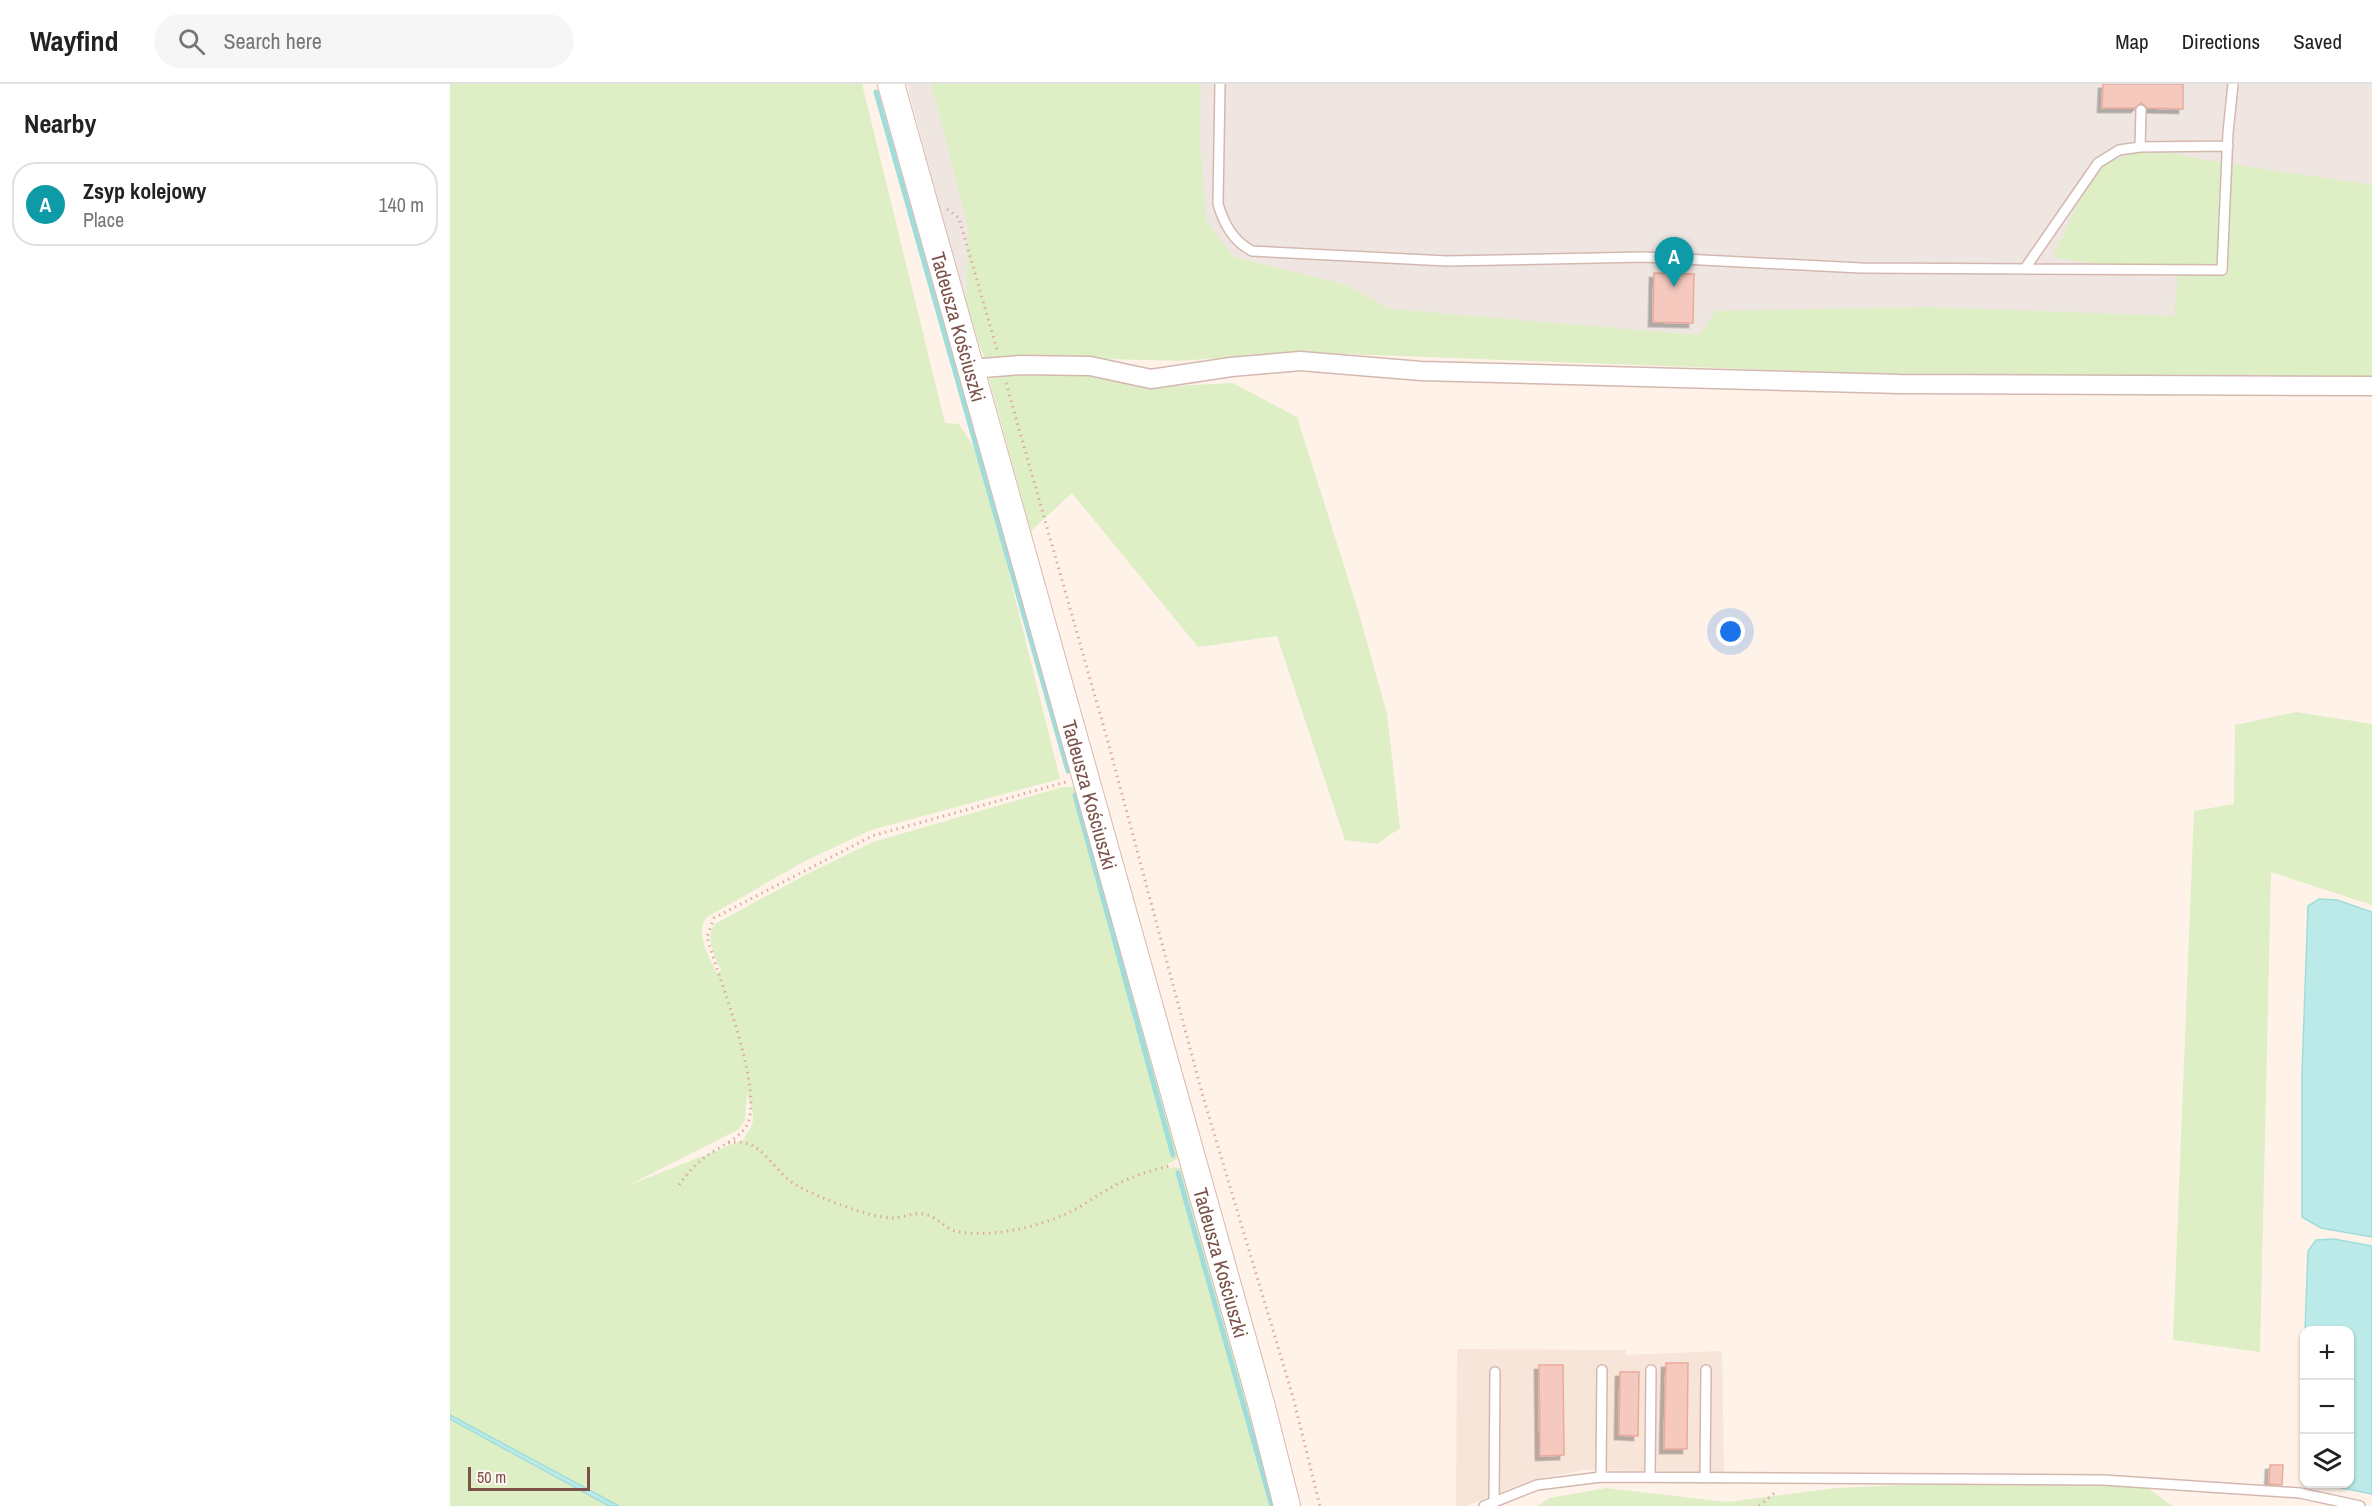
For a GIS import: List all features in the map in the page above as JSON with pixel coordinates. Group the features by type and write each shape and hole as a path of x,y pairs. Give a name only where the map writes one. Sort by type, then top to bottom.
{"main road":[{"name":"Tadeusza Kościuszki","path":"891,84 1262,1407 1287,1506"}],"street":[{"path":"971,369 1090,366 1151,379 1231,367 1300,362 1421,371 1900,384 2372,386"}],"lane":[{"path":"1220,84 1218,204 1224,223 1241,245 1252,251 1447,261 1644,257 1862,268 2026,267 2222,270 2233,84"},
{"path":"2140,147 2141,110"},
{"path":"2026,267 2098,163 2119,150 2140,147 2228,146"},
{"path":"1601,1477 1602,1370"},
{"path":"1650,1477 1651,1370"},
{"path":"1705,1478 1706,1370"},
{"path":"1494,1502 1495,1372"},
{"path":"1484,1506 1537,1485 1601,1477 1793,1479 1920,1477 2103,1480 2300,1493 2360,1506"}],"path":[{"path":"941,207 951,211 959,218 983,296 1108,742 1202,1093 1293,1397 1320,1506"},
{"path":"679,1185 701,1160 740,1134 746,1127 751,1107 744,1058 707,937 714,918 872,836 1085,777"},
{"path":"723,1144 739,1142 754,1145 784,1176 798,1186 856,1211 895,1218 917,1213 925,1214 935,1217 952,1230 959,1232 986,1233 1040,1223 1066,1213 1123,1181 1172,1165"},
{"path":"1759,1506 1793,1479"}],"shaded area":[{"path":"907,84 2372,84 2372,333 1438,342 966,308"},
{"path":"1457,1349 1626,1350 1626,1355 1722,1351 1724,1472 1583,1470 1533,1480 1466,1506 1456,1506"}],"green space":[{"path":"450,84 862,84 945,423 959,424 980,457 1060,779 871,830 805,861 707,917 702,930 704,945 717,973 721,970 710,941 715,924 807,874 873,842 1063,787 1075,787 1079,791 1180,1158 1167,1164 1168,1168 1177,1167 1185,1170 1278,1506 619,1506 450,1415","holes":["747,1094 753,1122 744,1137 746,1139 627,1186 739,1129 745,1120"]},
{"path":"931,84 1201,84 1200,141 1206,220 1233,257 1343,284 1391,309 1699,335 1716,311 1929,307 2174,316 2178,276 2052,257 2097,165 2149,149 2205,160 2372,185 2372,382 2011,379 1294,352 1179,361 1010,356 985,360 966,308 968,226"},
{"path":"1086,373 1138,383 1176,386 1233,383 1297,417 1358,610 1387,714 1400,828 1377,844 1345,840 1277,636 1198,647 1072,493 1031,531 989,379 1018,374"},
{"path":"2296,712 2372,724 2372,905 2271,872 2260,1352 2173,1340 2194,811 2234,804 2235,725"},
{"path":"450,1419 609,1506 450,1506"},
{"path":"2129,1475 2173,1506 1537,1506 1550,1498 1606,1488 1727,1502 1837,1488"}],"water":[{"path":"2319,899 2337,900 2372,912 2372,1237 2321,1228 2302,1217 2302,1074 2308,906"},
{"path":"2334,1239 2372,1246 2372,1494 2342,1488 2354,1488 2354,1326 2305,1326 2308,1251 2316,1240"},
{"path":"450,1415 619,1506 609,1506 450,1419"}],"building":[{"path":"2103,84 2183,84 2183,109 2147,108 2141,103 2135,108 2102,108"},
{"path":"1654,273 1694,274 1693,323 1653,322"},
{"path":"1666,1363 1688,1363 1687,1449 1664,1449"},
{"path":"1539,1365 1563,1365 1564,1455 1540,1456"},
{"path":"1620,1372 1639,1372 1638,1436 1619,1435"},
{"path":"2270,1465 2283,1465 2282,1485 2269,1484"}],"waterway":[{"path":"876,92 1068,771"},
{"path":"1075,795 1173,1155"},
{"path":"1178,1173 1272,1506"}],"place":[{"name":"Zsyp kolejowy","path":"1674,287"}]}
